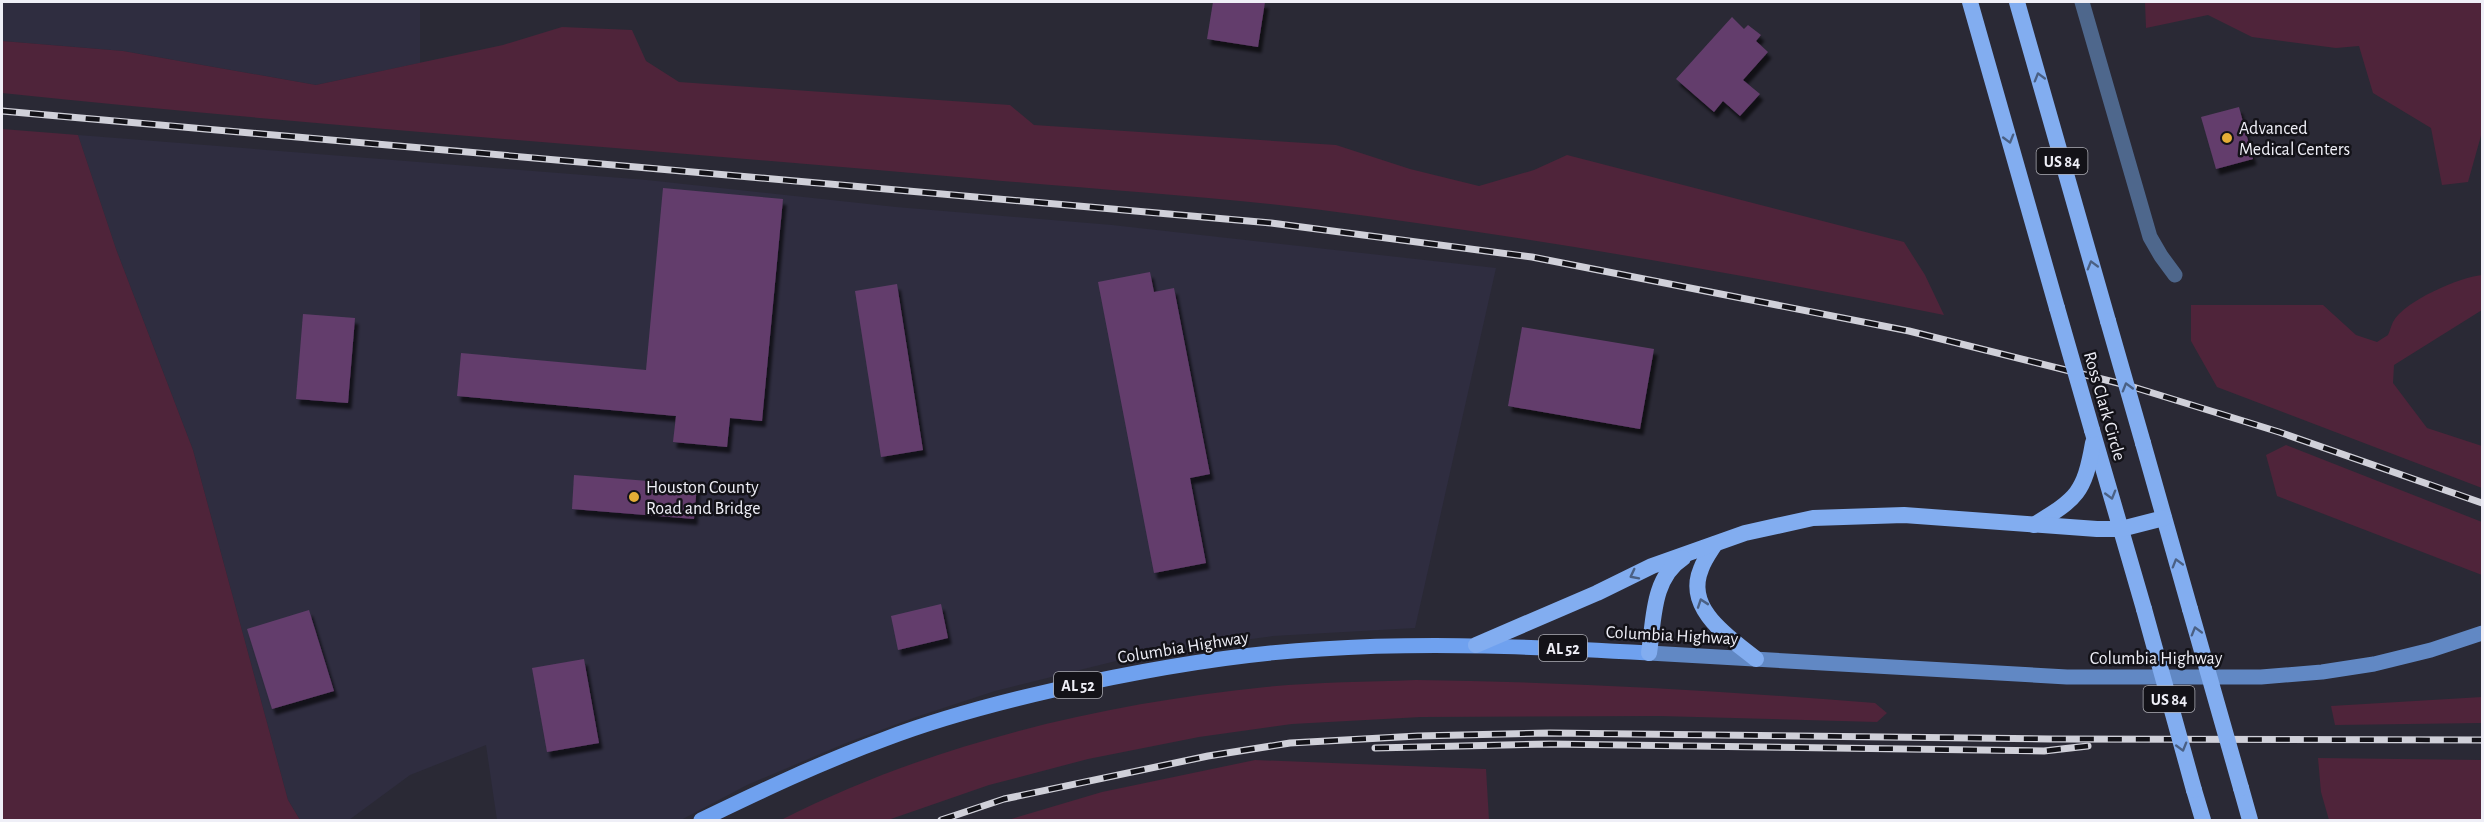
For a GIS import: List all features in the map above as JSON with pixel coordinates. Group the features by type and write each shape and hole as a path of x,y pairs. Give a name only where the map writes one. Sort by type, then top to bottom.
{"highway":[{"name":"Ross Clark Circle","path":"1970,2 2203,820"},
{"name":"Ross Clark Circle","path":"2017,2 2250,820"},
{"path":"2034,525 2068,504 2082,487 2088,472 2093,434"},
{"path":"1476,645 1598,593 1652,566 1777,525 1813,518 1904,515 2121,529 2164,518"},
{"path":"1715,544 1700,570 1698,586 1701,604 1709,618 1756,659"},
{"path":"1649,653 1658,592 1663,578 1673,565 1689,555"}],"main road":[{"name":"Columbia Highway","path":"701,820 789,778 886,738 998,703 1095,681 1232,657 1319,649 1476,645 2067,677 2261,677 2322,672 2374,664 2431,650 2482,633"}],"street":[{"path":"2082,2 2150,237 2175,275"}],"shaded area":[{"path":"2,2 420,2 420,63 316,85 123,51 2,41"},
{"path":"2145,2 2482,2 2482,132 2468,182 2442,185 2431,128 2373,93 2359,46 2336,48 2252,37 2208,15 2146,28"},
{"path":"562,27 632,30 646,61 679,82 1010,105 1034,125 1336,145 1410,169 1479,186 1534,170 1567,155 1904,242 1925,275 1944,315 1630,256 1314,209 1190,196 246,117 2,93 2,41 123,51 316,85 503,45"},
{"path":"2,129 78,135 116,249 193,450 288,800 300,820 2,820"},
{"path":"78,135 647,180 896,207 1112,225 1496,268 1415,628 1273,636 1176,649 1116,661 995,691 846,743 747,785 681,820 497,820 486,745 410,775 349,820 300,820 288,800 193,450 116,249"},
{"path":"2482,275 2482,310 2394,365 2393,383 2427,428 2482,446 2482,488 2217,387 2191,341 2191,305 2323,305 2356,335 2377,342 2388,335 2399,314 2420,298 2460,280"},
{"path":"2286,445 2482,522 2482,575 2277,496 2266,455"},
{"path":"1416,680 1588,685 1875,703 1887,713 1877,722 1660,716 1421,717 1292,724 1199,737 1088,759 989,785 888,820 781,820 838,793 956,749 1017,731 1079,717 1203,694 1266,687"},
{"path":"2482,697 2482,723 2335,725 2331,706"},
{"path":"2318,758 2482,760 2482,820 2329,820 2321,792"},
{"path":"1255,760 1486,769 1489,820 1008,820 1102,792"}],"building":[{"path":"1213,2 1265,2 1258,47 1207,39"},
{"path":"1732,17 1744,29 1748,25 1761,35 1756,41 1768,52 1743,80 1760,94 1740,116 1723,101 1714,112 1676,79"},
{"name":"Advanced Medical Centers","path":"2239,107 2253,159 2216,169 2201,117"},
{"path":"663,188 783,199 762,421 730,418 727,447 673,442 676,416 457,396 461,353 646,370"},
{"path":"1150,272 1154,292 1174,288 1210,474 1190,478 1206,563 1154,573 1098,282"},
{"path":"897,284 923,450 881,457 855,291"},
{"path":"303,314 355,318 348,403 296,399"},
{"path":"1522,327 1654,349 1640,429 1508,406"},
{"name":"Houston County Road and Bridge","path":"574,475 697,485 694,519 572,509"},
{"path":"941,604 948,638 898,650 891,616"},
{"path":"309,610 334,691 272,709 247,629"},
{"path":"584,659 599,743 547,752 532,668"}],"railway":[{"path":"2,111 1271,223 1532,257 1909,331 2130,386 2279,432 2482,503"},
{"path":"941,820 1004,799 1208,756 1290,743 1418,736 1550,733 2050,739 2482,740"},
{"path":"1375,748 1550,744 2044,751 2088,746"}],"place":[{"name":"Advanced Medical Centers","path":"2227,138"},
{"name":"Houston County Road and Bridge","path":"634,497"}]}
